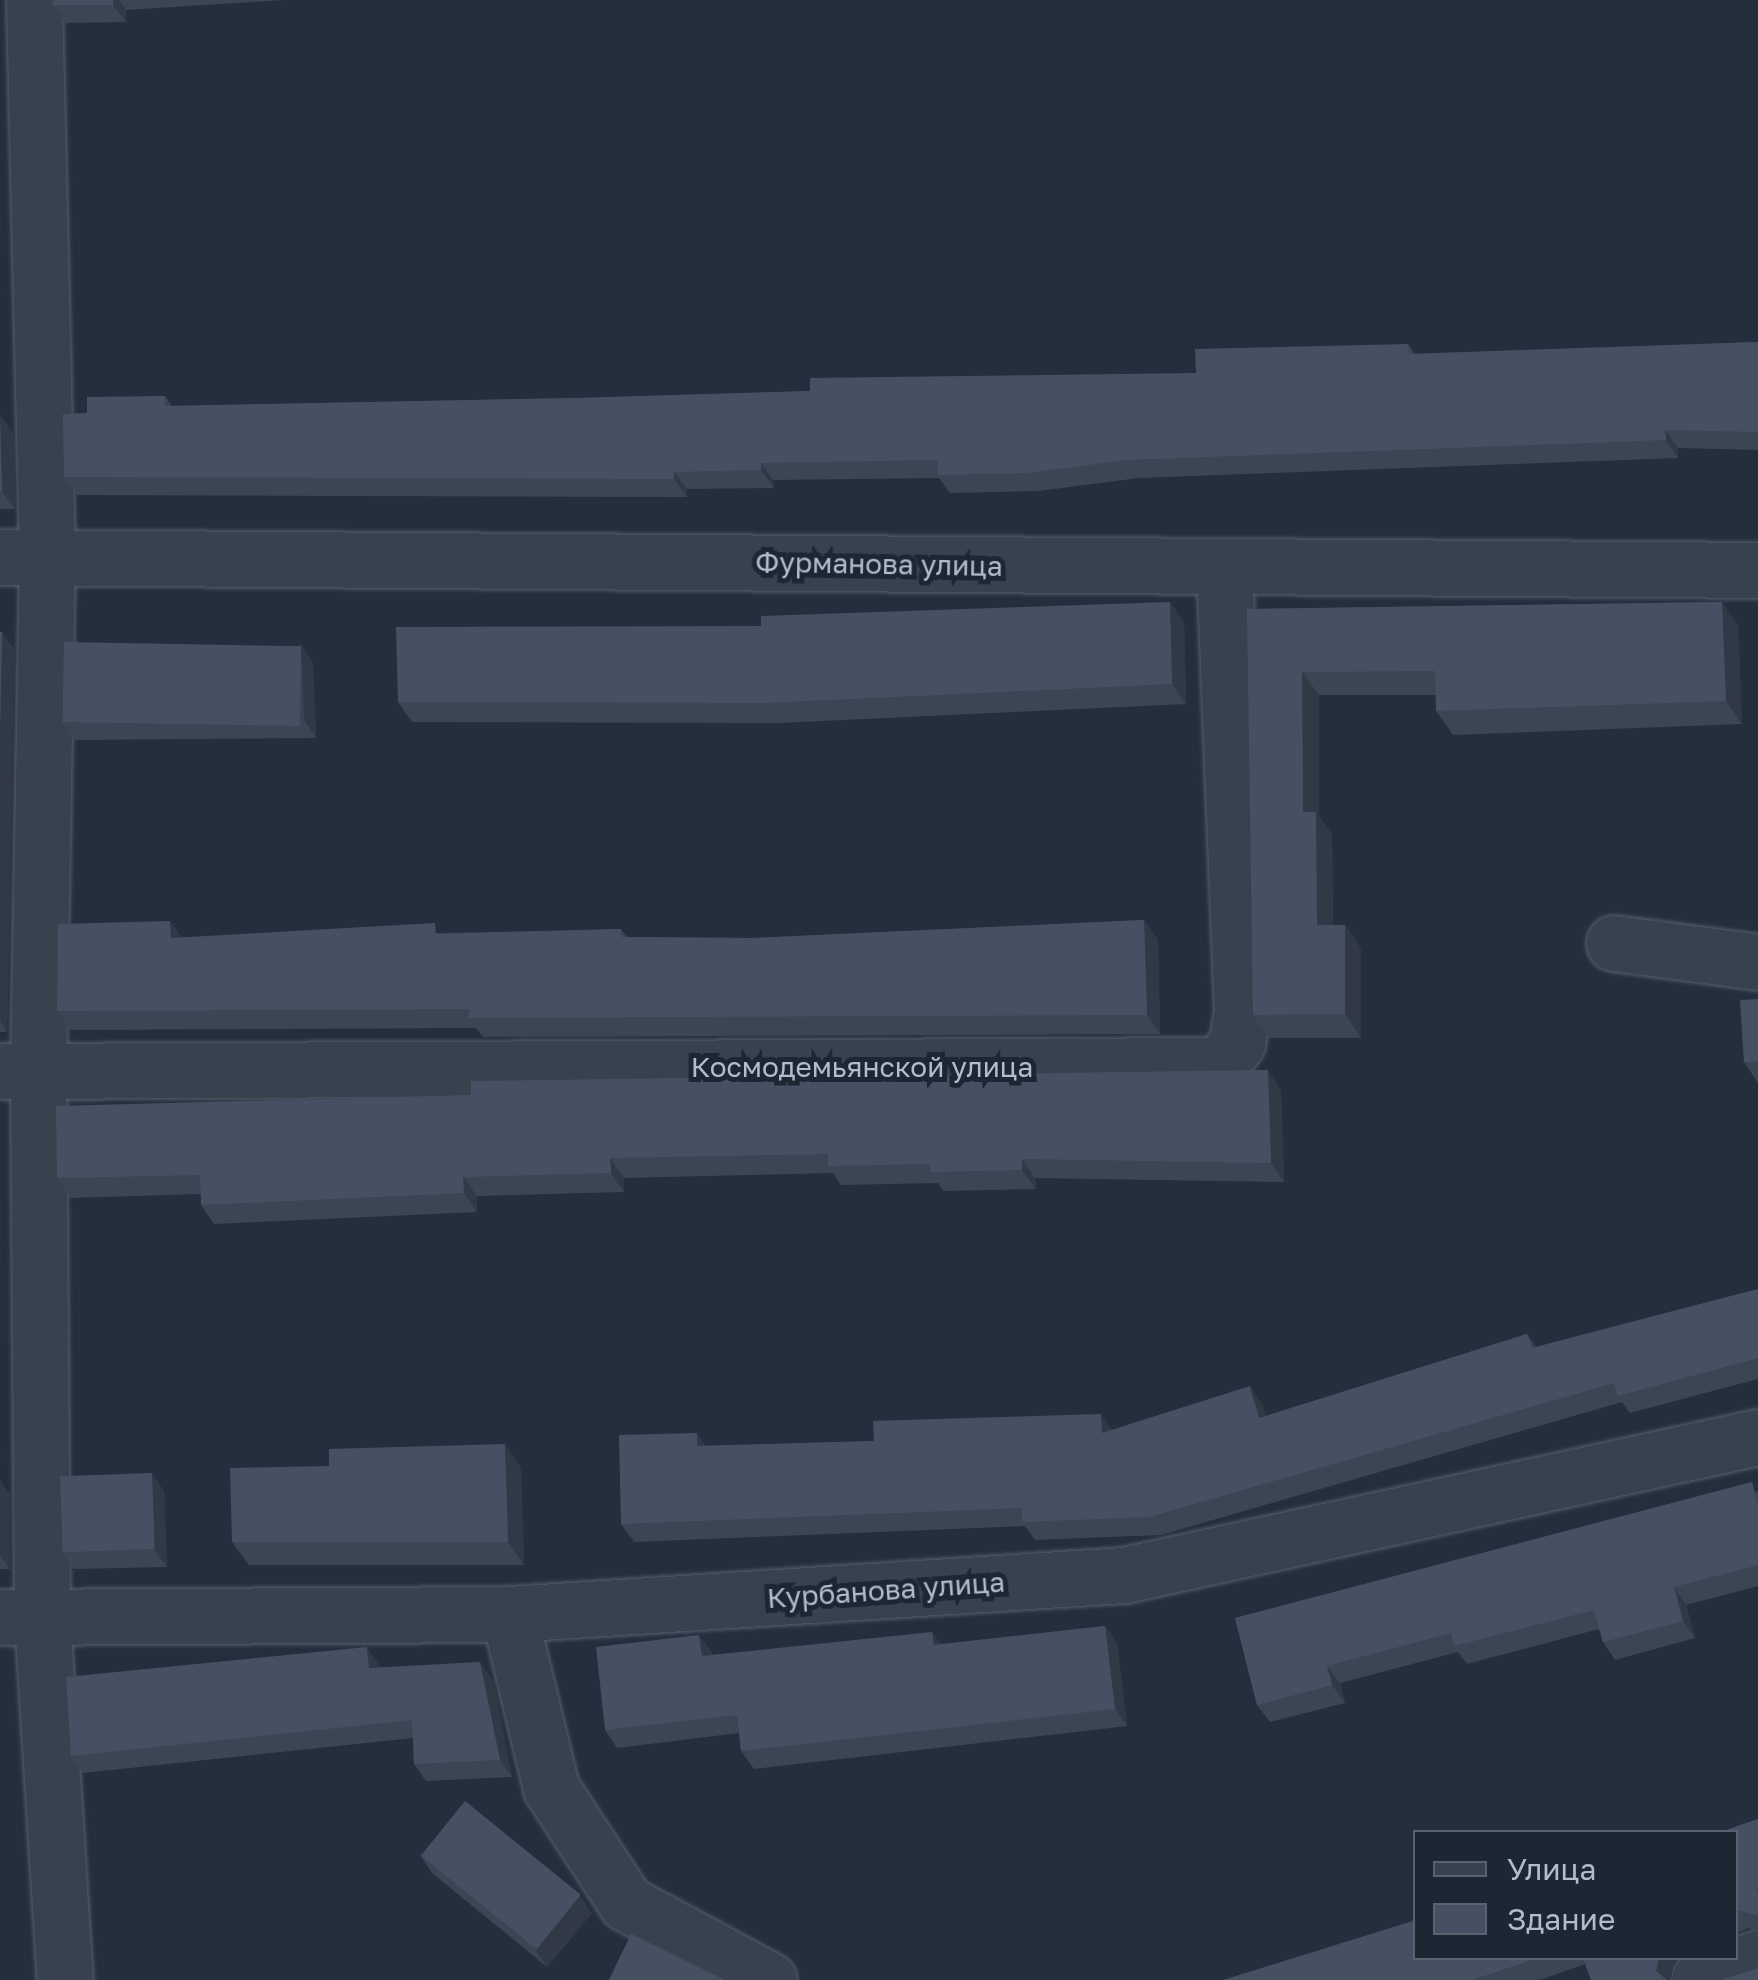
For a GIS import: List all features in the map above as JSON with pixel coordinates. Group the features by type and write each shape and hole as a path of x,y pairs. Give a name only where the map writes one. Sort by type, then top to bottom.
{"street":[{"path":"34,0 19,1070 21,1617 66,1980"},
{"name":"Фурманова улица","path":"24,557 1758,570"},
{"name":"Космодемьянской улица","path":"19,1070 1220,1065 1237,1043 1242,1012 1224,567"},
{"path":"1614,943 1758,962"},
{"name":"Курбанова улица","path":"21,1617 509,1614 1124,1575 1758,1437"},
{"path":"509,1614 551,1788 626,1903 769,1980"},
{"path":"1699,1980 1758,1958"}],"building":[{"path":"53,0 113,0 113,5 53,5"},
{"path":"1758,342 1758,432 1665,430 1666,440 1126,460 1027,473 938,475 937,460 761,463 761,470 674,472 674,479 64,477 63,414 87,413 87,397 165,396 165,406 810,391 810,378 1196,373 1195,349 1408,344 1409,354"},
{"path":"0,415 2,491 0,491"},
{"path":"1170,602 1172,684 764,703 398,702 396,627 761,626 761,616"},
{"path":"1722,602 1726,701 1436,711 1435,671 1302,672 1303,812 1316,812 1317,925 1345,925 1345,1014 1253,1015 1247,609"},
{"path":"0,632 2,632 0,731"},
{"path":"64,642 301,646 300,726 63,722"},
{"path":"1144,920 1147,1015 469,1018 469,1009 57,1011 58,924 170,921 171,938 435,923 436,934 621,929 621,937 753,938"},
{"path":"1758,999 1758,1061 1744,1062 1740,1000"},
{"path":"1268,1070 1271,1163 1022,1159 1022,1170 931,1172 930,1164 828,1166 828,1154 610,1158 611,1173 463,1177 464,1193 201,1205 200,1175 57,1178 56,1106 471,1095 471,1081"},
{"path":"1758,1289 1758,1358 1618,1396 1614,1383 1149,1517 1022,1522 1022,1508 621,1524 619,1435 697,1433 697,1446 874,1441 873,1421 1101,1414 1102,1433 1250,1386 1259,1418 1527,1334 1532,1348"},
{"path":"505,1444 508,1542 232,1542 230,1468 329,1466 329,1449"},
{"path":"152,1473 155,1549 63,1552 60,1476"},
{"path":"1752,1482 1758,1504 1758,1565 1674,1587 1683,1621 1603,1642 1594,1610 1454,1646 1451,1633 1327,1666 1332,1685 1257,1705 1235,1618"},
{"path":"1105,1626 1115,1709 741,1751 737,1715 605,1730 596,1647 699,1635 702,1656 932,1632 934,1645"},
{"path":"367,1647 369,1668 480,1662 500,1760 414,1764 412,1720 71,1756 66,1677"},
{"path":"465,1801 581,1895 537,1949 421,1855"},
{"path":"1758,1819 1758,1915 1738,1910 1738,1830 1726,1830"},
{"path":"1413,1921 1413,1960 1532,1960 1472,1980 1223,1980"},
{"path":"631,1934 723,1979 609,1980"},
{"path":"1584,1960 1659,1960 1656,1971 1667,1980 1591,1980"},
{"path":"1758,1966 1758,1980 1720,1980 1756,1969"}]}
